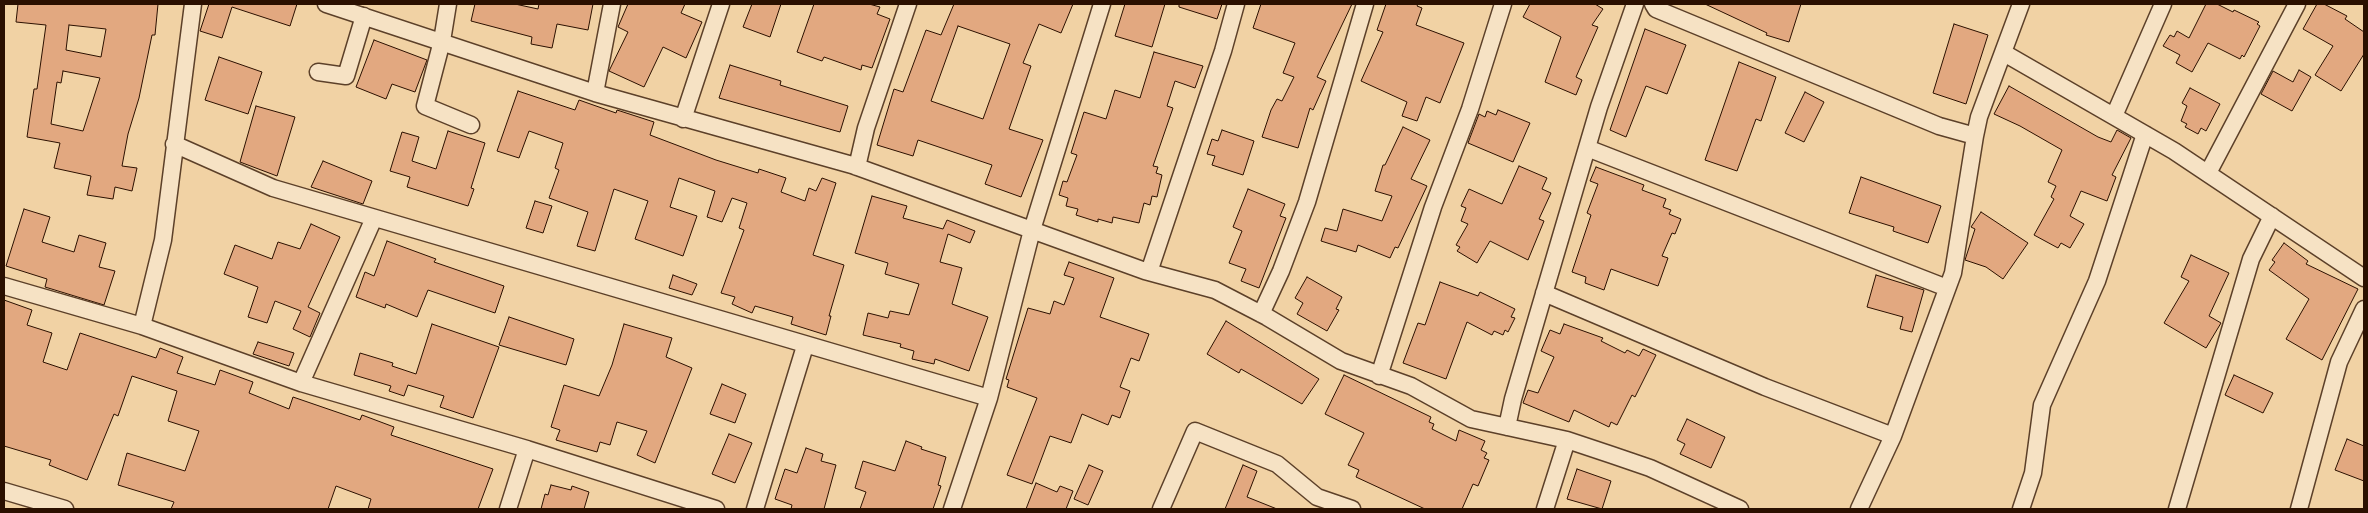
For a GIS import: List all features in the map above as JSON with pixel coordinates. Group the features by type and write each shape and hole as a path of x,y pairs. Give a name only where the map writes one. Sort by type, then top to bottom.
{"street":[{"path":"142,326 163,240 193,4"},
{"path":"326,4 595,93 857,167 1149,272 1215,290 1261,314 1341,361 1411,386 1471,419 1567,440 1650,468 1740,509"},
{"path":"448,4 442,41 425,106 471,125"},
{"path":"595,93 612,4"},
{"path":"683,119 721,4"},
{"path":"857,167 866,128 908,4"},
{"path":"952,509 988,398 1032,230 1102,4"},
{"path":"1149,272 1223,51 1236,4"},
{"path":"1261,314 1281,271 1307,202 1365,4"},
{"path":"1379,376 1433,207 1470,109 1503,4"},
{"path":"1507,428 1544,293 1587,148 1635,4"},
{"path":"1653,4 1656,9 1939,126 1975,136"},
{"path":"1859,509 1893,436 1953,273 1979,117 2021,4"},
{"path":"2114,116 2163,4"},
{"path":"2208,173 2297,4"},
{"path":"318,72 346,76 364,16"},
{"path":"2004,53 2145,134 2208,173 2364,278"},
{"path":"2021,509 2033,473 2042,405 2097,282 2145,134"},
{"path":"174,144 273,188 805,346 988,398"},
{"path":"1587,148 1948,288"},
{"path":"2177,509 2251,259 2272,216"},
{"path":"301,383 374,218"},
{"path":"4,286 142,326 301,383 527,449 716,509"},
{"path":"1544,293 1765,387 1893,436"},
{"path":"2299,509 2339,362 2364,309"},
{"path":"755,509 805,346"},
{"path":"1161,509 1195,431 1277,464 1314,503 1352,509"},
{"path":"1545,509 1567,440"},
{"path":"508,509 527,449"},
{"path":"4,491 65,509"}],"building":[{"path":"18,4 158,4 155,35 152,35 122,166 137,168 132,191 115,187 113,199 87,195 91,176 54,168 60,143 27,137 34,89 37,89 46,25 16,22","holes":["69,25 106,29 101,57 66,50","63,71 100,78 83,131 51,124 57,82 61,83"]},
{"path":"209,4 297,4 290,26 232,7 222,38 200,31"},
{"path":"475,4 515,4 538,9 539,4 593,4 588,30 557,24 552,48 531,44 532,37 471,21"},
{"path":"628,4 685,4 681,13 702,22 686,58 663,47 644,87 609,71 628,32 618,27"},
{"path":"752,4 781,4 770,37 743,27"},
{"path":"814,4 869,4 880,7 877,14 890,19 872,68 862,65 861,70 824,57 822,61 797,52"},
{"path":"954,4 1073,4 1061,33 1039,24 1023,63 1031,66 1009,129 1043,140 1021,197 985,184 992,165 918,140 913,156 877,145 894,89 903,92 926,30 941,35","holes":["958,26 1010,44 983,119 931,101"]},
{"path":"1125,4 1165,4 1152,47 1115,36"},
{"path":"1179,4 1222,4 1217,19 1179,7"},
{"path":"1261,4 1352,4 1317,77 1326,81 1313,110 1310,108 1298,148 1262,137 1271,110 1277,99 1282,101 1294,77 1283,73 1295,43 1253,28"},
{"path":"1386,4 1418,4 1417,6 1422,8 1416,25 1464,43 1440,103 1426,97 1417,121 1402,116 1407,102 1361,81 1383,32 1377,30"},
{"path":"1530,4 1595,4 1603,9 1592,25 1598,27 1576,77 1582,80 1576,95 1545,82 1561,37 1523,17"},
{"path":"1705,4 1801,4 1789,42 1766,35 1767,33"},
{"path":"2206,4 2217,4 2233,12 2234,10 2259,22 2257,24 2260,26 2244,57 2242,55 2240,59 2208,43 2192,72 2176,63 2180,55 2163,46 2170,35 2174,37 2177,31 2189,38"},
{"path":"2317,4 2324,4 2347,16 2345,19 2364,32 2364,54 2341,91 2315,75 2333,46 2303,29"},
{"path":"1954,24 1988,35 1966,104 1933,93"},
{"path":"1645,29 1686,45 1667,94 1646,86 1626,137 1610,130"},
{"path":"374,40 427,60 415,92 392,84 386,99 356,87"},
{"path":"1154,52 1203,66 1195,88 1175,81 1167,106 1173,108 1153,166 1158,167 1156,173 1162,175 1157,197 1152,196 1150,205 1144,203 1139,223 1113,217 1112,223 1098,219 1098,222 1076,215 1078,209 1066,206 1068,198 1059,195 1063,181 1067,182 1077,155 1071,153 1084,112 1106,119 1115,90 1140,98"},
{"path":"219,57 262,72 248,114 205,100"},
{"path":"1739,62 1776,77 1761,121 1756,119 1737,171 1705,160"},
{"path":"730,65 781,81 780,85 848,106 840,132 719,98"},
{"path":"2299,70 2311,77 2292,111 2261,94 2273,71 2293,82"},
{"path":"2009,86 2098,137 2111,142 2117,130 2131,138 2112,175 2116,177 2107,201 2081,191 2070,216 2084,224 2070,248 2061,243 2058,248 2034,235 2054,199 2051,197 2056,186 2048,182 2062,150 2020,126 1994,114"},
{"path":"2190,88 2220,104 2206,131 2201,128 2198,134 2185,127 2187,124 2181,121 2187,106 2182,103"},
{"path":"518,91 575,110 579,100 616,113 617,110 654,122 650,135 716,160 758,173 759,169 786,178 781,192 805,201 809,188 816,191 822,178 836,183 813,255 844,265 829,316 831,316 826,335 791,324 793,317 755,306 752,313 732,304 735,297 721,293 744,230 739,228 747,203 732,198 722,222 707,217 715,191 679,178 670,207 697,216 683,256 635,239 648,201 614,189 595,251 577,246 588,212 549,198 559,170 555,168 563,143 529,131 519,158 497,151"},
{"path":"1805,92 1824,102 1804,142 1785,133"},
{"path":"256,106 295,117 277,176 240,162"},
{"path":"1498,110 1530,123 1513,162 1468,143 1479,114 1485,117 1487,111 1496,115"},
{"path":"1403,127 1430,140 1411,179 1427,186 1398,248 1395,247 1390,258 1358,245 1356,252 1321,241 1325,228 1337,231 1343,209 1382,221 1392,196 1375,191 1383,165 1385,165"},
{"path":"1222,130 1254,141 1243,175 1212,165 1215,156 1207,154 1212,139 1218,141"},
{"path":"448,131 485,143 471,188 474,189 468,206 407,187 410,177 390,171 402,132 419,137 412,161 436,169"},
{"path":"323,161 372,181 363,204 311,187"},
{"path":"1519,166 1547,178 1542,189 1551,193 1539,219 1544,221 1528,260 1490,241 1477,263 1457,251 1460,247 1456,245 1468,224 1461,221 1466,208 1461,206 1469,189 1502,204"},
{"path":"1596,167 1644,185 1642,190 1666,199 1663,207 1671,210 1669,214 1681,219 1675,234 1672,233 1662,256 1668,258 1658,286 1611,269 1604,290 1585,283 1586,277 1572,272 1591,215 1587,213 1598,184 1590,181"},
{"path":"1861,177 1941,206 1928,243 1893,231 1894,227 1849,213"},
{"path":"1248,189 1285,204 1280,216 1286,218 1259,288 1241,281 1246,269 1229,263 1242,231 1233,227"},
{"path":"872,196 907,206 903,218 943,229 947,220 975,231 970,243 948,234 940,262 962,268 952,304 988,317 969,371 935,359 934,364 912,359 914,351 900,347 901,344 863,335 868,313 888,318 890,311 909,315 919,284 885,274 888,263 855,253"},
{"path":"535,201 552,206 543,233 526,228"},
{"path":"24,209 50,217 42,242 74,252 79,235 106,243 99,267 115,271 104,305 45,287 47,279 6,266"},
{"path":"1981,212 2028,243 2003,279 1986,267 1965,260 1975,229 1971,227"},
{"path":"311,224 340,237 308,307 320,313 310,337 293,329 301,311 275,301 267,323 248,317 258,287 224,274 235,245 272,259 278,242 300,249"},
{"path":"387,241 436,259 434,262 504,286 495,313 428,290 417,317 386,304 385,308 356,297 365,272 374,276"},
{"path":"2284,243 2308,261 2306,264 2358,289 2322,360 2286,339 2309,299 2269,270 2275,262 2272,260"},
{"path":"2191,255 2229,273 2209,316 2221,323 2206,348 2164,323 2189,281 2181,277"},
{"path":"1069,262 1114,278 1100,317 1149,334 1139,361 1131,358 1120,387 1130,391 1120,418 1112,415 1108,425 1082,414 1071,443 1050,436 1032,484 1007,475 1037,398 1007,387 1009,380 1006,379 1028,308 1050,314 1054,301 1064,305 1074,278 1064,275"},
{"path":"673,275 697,284 692,295 669,288"},
{"path":"1876,275 1924,290 1912,332 1900,329 1903,317 1867,307"},
{"path":"1307,277 1342,297 1336,309 1339,310 1327,331 1297,314 1303,303 1295,298"},
{"path":"1440,282 1478,296 1480,292 1515,309 1511,317 1515,318 1508,332 1505,330 1503,335 1494,331 1492,335 1467,322 1446,379 1403,363 1418,323 1425,325"},
{"path":"4,300 32,310 27,325 52,333 43,362 67,370 80,333 156,358 160,348 183,357 177,373 215,385 220,370 253,382 249,393 289,409 293,397 360,420 362,415 394,427 391,435 493,469 478,509 368,509 371,499 336,486 328,509 171,509 174,502 118,485 127,453 185,471 199,431 168,421 177,391 132,376 118,416 114,414 87,480 49,465 51,460 4,446"},
{"path":"509,317 574,339 566,365 499,345"},
{"path":"1226,321 1319,379 1302,404 1241,369 1239,373 1207,354"},
{"path":"432,324 499,347 473,418 440,407 444,396 408,385 404,396 389,391 391,386 354,375 360,353 393,363 392,366 416,374"},
{"path":"624,324 672,338 666,357 692,368 655,463 637,455 647,431 617,422 610,445 600,442 597,452 556,440 560,430 551,427 564,385 599,396 612,365"},
{"path":"1564,324 1603,338 1601,341 1625,353 1627,350 1639,356 1643,349 1656,355 1635,397 1632,395 1617,425 1611,422 1609,427 1574,410 1569,422 1523,403 1528,390 1538,393 1554,357 1541,351 1550,330 1560,334"},
{"path":"258,342 294,353 289,366 253,354"},
{"path":"1344,375 1431,417 1429,422 1434,424 1432,429 1456,441 1459,430 1485,441 1481,450 1487,453 1484,458 1489,460 1478,486 1473,484 1462,509 1425,509 1356,477 1359,470 1348,465 1364,433 1325,414"},
{"path":"2234,375 2273,393 2263,413 2225,395"},
{"path":"722,384 746,394 735,423 710,414"},
{"path":"1687,419 1725,437 1711,468 1680,454 1685,444 1677,440"},
{"path":"729,434 752,443 735,483 712,474"},
{"path":"2347,439 2364,446 2364,481 2335,470"},
{"path":"906,441 922,447 921,449 946,457 938,485 941,486 933,509 860,509 866,492 855,488 863,461 895,471"},
{"path":"806,448 823,454 821,461 836,465 824,509 791,509 792,505 775,499 785,469 797,473"},
{"path":"1089,465 1103,471 1088,505 1074,499"},
{"path":"1243,465 1257,471 1247,497 1277,509 1225,509"},
{"path":"1577,469 1611,481 1602,509 1567,499"},
{"path":"1036,483 1057,492 1060,486 1073,491 1066,509 1026,509"},
{"path":"551,485 571,490 572,486 589,492 584,509 541,509 545,494 548,495"}]}
